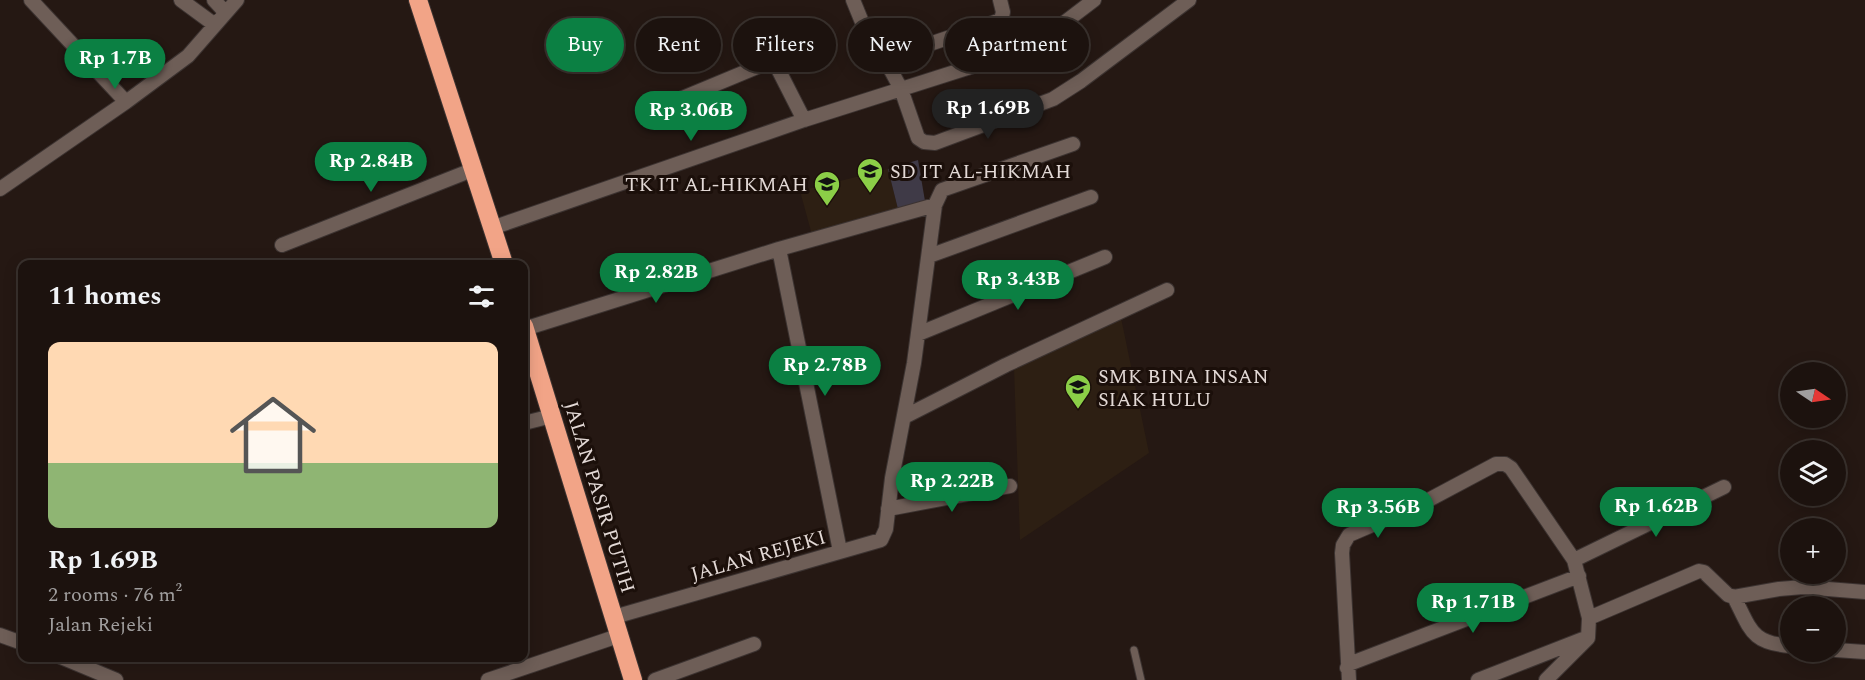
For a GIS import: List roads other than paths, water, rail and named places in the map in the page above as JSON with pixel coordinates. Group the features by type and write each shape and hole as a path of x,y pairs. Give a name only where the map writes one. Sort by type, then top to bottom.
{"highway":[{"path":"418,0 503,260"},
{"name":"JALAN PASIR PUTIH","path":"528,341 621,635 633,680"}],"street":[{"path":"32,0 126,102"},
{"path":"182,0 215,25"},
{"path":"214,0 225,12"},
{"path":"0,189 188,56 237,0"},
{"path":"853,0 860,18"},
{"path":"933,43 1001,20 1003,12 1000,0"},
{"path":"492,228 804,120 1024,50 1094,0"},
{"path":"892,72 901,89 918,138 924,142 935,143 1053,99 1081,81 1189,0"},
{"path":"649,112 769,62 776,65 804,120"},
{"path":"528,327 779,249 935,205 942,190 946,187 1073,144"},
{"path":"282,245 472,170"},
{"path":"929,256 1091,197"},
{"name":"JALAN REJEKI","path":"614,617 881,540 886,529 918,334 935,205"},
{"path":"779,249 840,551"},
{"path":"918,334 1105,257"},
{"path":"904,417 1006,365 1167,290"},
{"path":"528,422 552,416"},
{"path":"1348,674 1342,553 1343,545 1349,535 1421,504 1484,468 1505,464 1511,468 1574,560 1589,618 1588,638 1546,680"},
{"path":"888,509 1010,486"},
{"path":"1574,560 1724,487"},
{"path":"1589,618 1699,572 1704,572 1734,597 1757,636 1771,644 1780,645"},
{"path":"1348,674 1349,664 1579,576"},
{"path":"1734,597 1796,587 1865,592"},
{"path":"0,635 18,642"},
{"path":"488,680 621,635"},
{"path":"1478,680 1588,638"},
{"path":"655,680 754,644"},
{"path":"1846,651 1865,652"},
{"path":"73,662 116,680"}],"lane":[{"path":"1134,650 1141,680"}],"place":[{"name":"SD IT AL-HIKMAH","path":"870,194"},
{"name":"TK IT AL-HIKMAH","path":"827,207"},
{"name":"SMK BINA INSAN SIAK HULU","path":"1078,410"}]}
